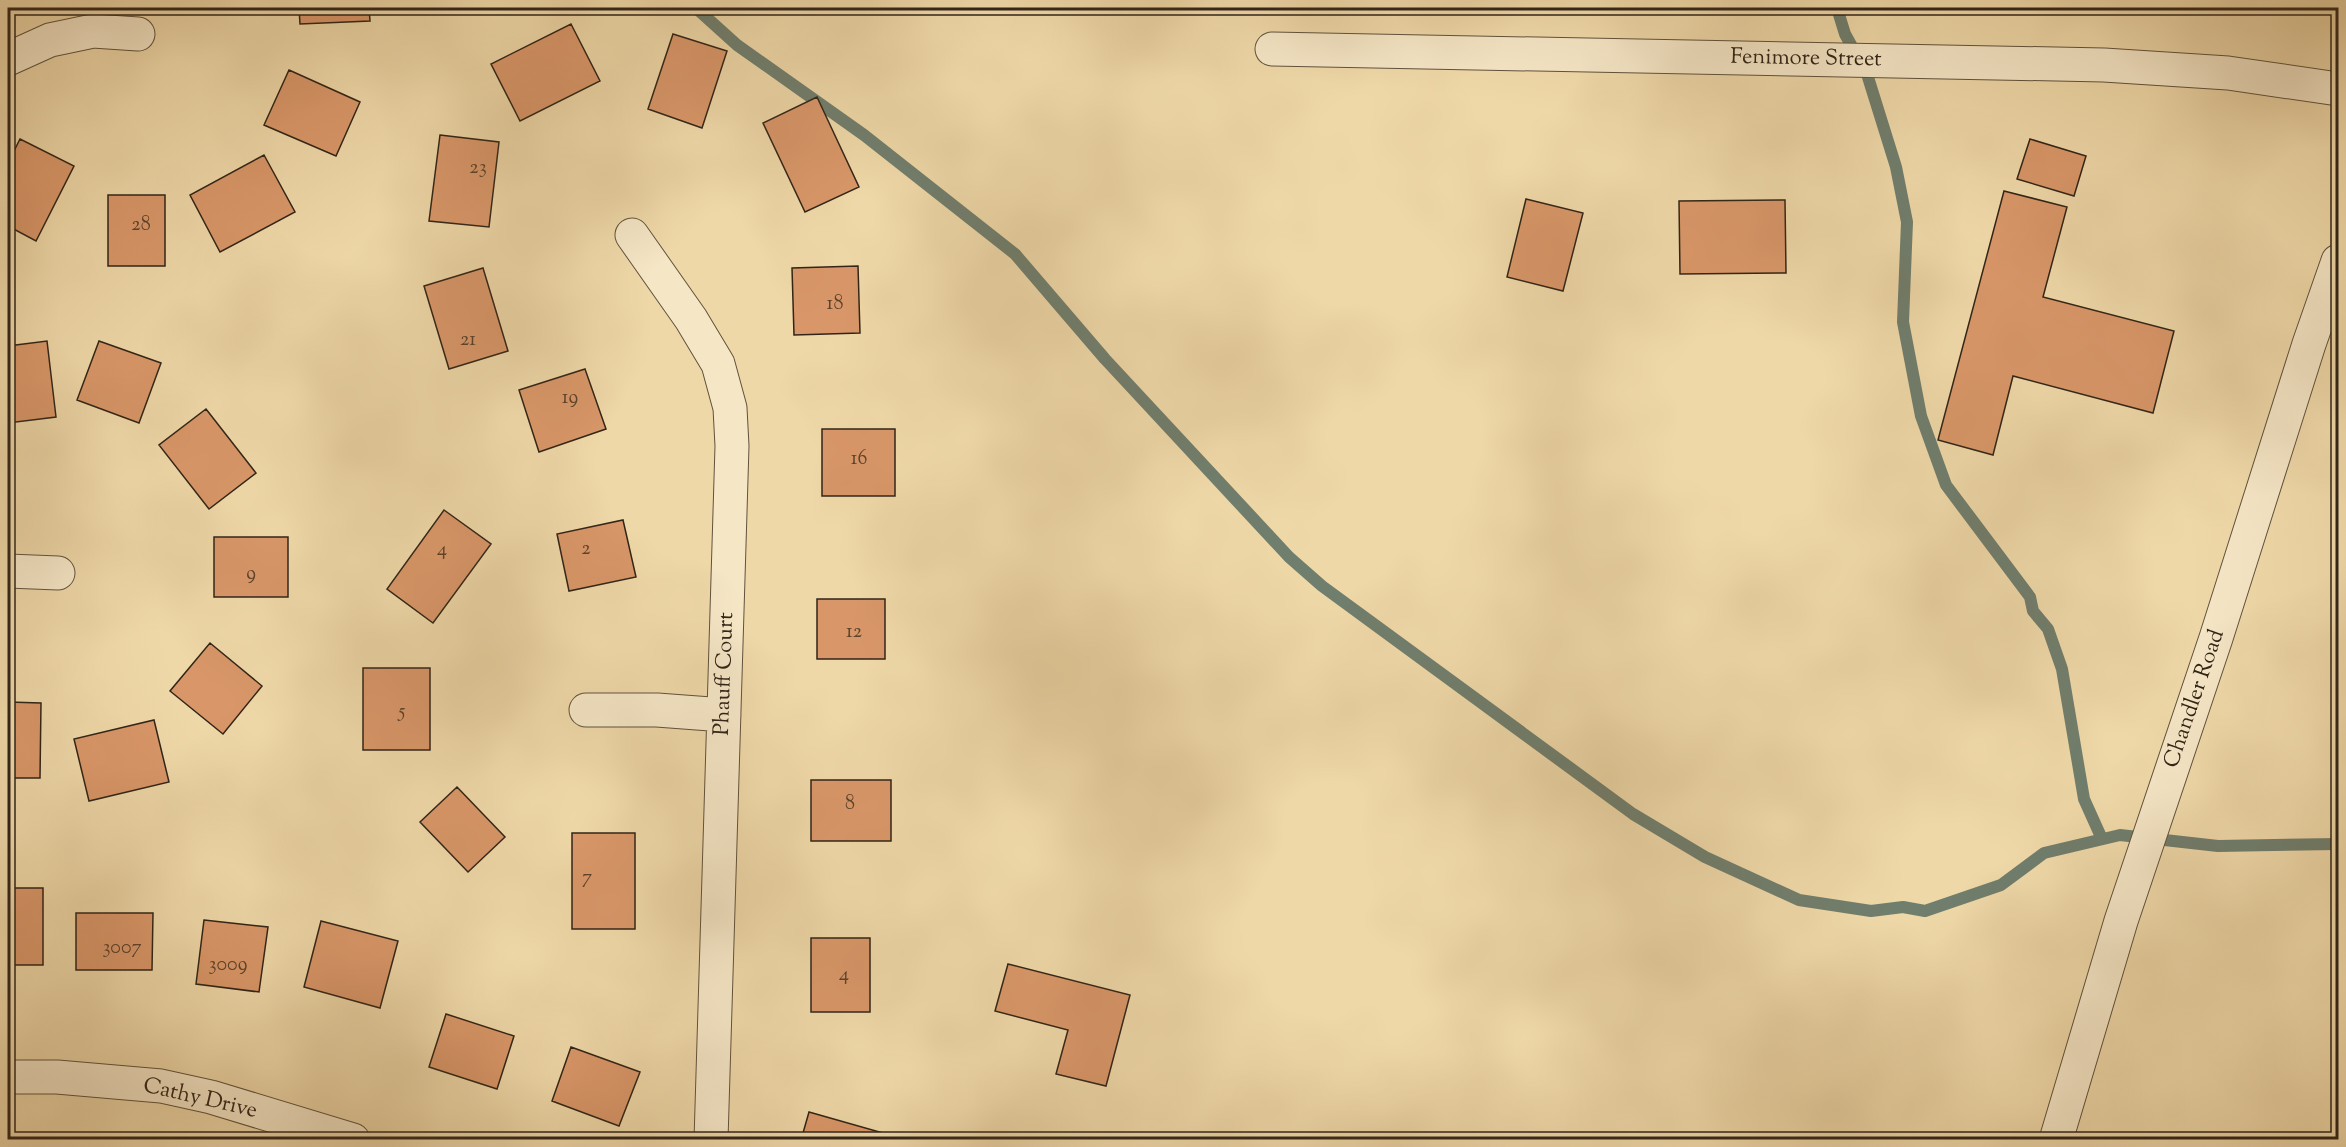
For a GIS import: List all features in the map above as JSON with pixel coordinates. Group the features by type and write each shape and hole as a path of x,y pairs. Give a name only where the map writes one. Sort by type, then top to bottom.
{"street":[{"path":"8,59 50,40 93,31 138,34"},
{"name":"Fenimore Street","path":"1272,49 2104,65 2228,73 2338,88"},
{"name":"Phauff Court","path":"632,235 691,320 718,364 730,408 732,446 711,1140"},
{"name":"Chandler Road","path":"2055,1140 2125,910 2338,261"},
{"path":"8,571 58,573"},
{"path":"586,710 657,710 724,715"},
{"name":"Cathy Drive","path":"8,1077 57,1077 161,1086 211,1097 353,1140"}],"building":[{"path":"299,8 369,8 370,21 300,24"},
{"path":"571,24 600,81 520,121 491,64"},
{"path":"673,34 727,51 702,128 648,109"},
{"path":"289,70 360,102 336,156 264,125"},
{"path":"817,97 859,187 805,212 763,123"},
{"path":"440,135 499,142 489,227 429,221"},
{"path":"20,139 74,166 36,241 8,226 8,163"},
{"path":"2030,139 2086,156 2074,196 2017,179"},
{"path":"264,155 295,212 220,252 190,195"},
{"path":"2004,191 2067,207 2043,297 2174,331 2153,413 2013,376 1993,455 1938,440"},
{"path":"108,195 165,195 165,266 108,266"},
{"path":"1526,199 1583,213 1563,291 1507,277"},
{"path":"1785,200 1786,273 1680,274 1679,201"},
{"path":"858,266 860,333 794,335 792,268"},
{"path":"483,268 508,351 449,369 424,286"},
{"path":"47,341 56,417 8,423 8,346"},
{"path":"99,341 161,363 139,423 77,400"},
{"path":"585,369 606,429 539,452 519,390"},
{"path":"206,409 256,473 209,509 159,445"},
{"path":"822,429 895,429 895,496 822,496"},
{"path":"444,510 491,544 433,623 387,589"},
{"path":"623,520 636,577 569,591 557,534"},
{"path":"214,537 288,537 288,597 214,597"},
{"path":"817,599 885,599 885,659 817,659"},
{"path":"210,643 262,686 223,734 170,691"},
{"path":"363,668 430,668 430,750 363,750"},
{"path":"8,702 41,703 40,778 8,778"},
{"path":"154,720 169,782 89,801 74,739"},
{"path":"811,780 891,780 891,841 811,841"},
{"path":"457,787 505,837 468,872 420,822"},
{"path":"572,833 635,833 635,929 572,929"},
{"path":"8,888 43,888 43,965 8,965"},
{"path":"76,913 153,913 152,970 76,970"},
{"path":"204,920 268,927 259,992 196,984"},
{"path":"321,921 398,941 380,1008 304,987"},
{"path":"811,938 870,938 870,1012 811,1012"},
{"path":"1008,964 1130,995 1106,1086 1056,1074 1068,1030 995,1011"},
{"path":"446,1014 514,1036 497,1089 429,1067"},
{"path":"571,1047 640,1072 619,1126 552,1101"},
{"path":"809,1112 883,1133 881,1140 801,1140"}],"waterway":[{"path":"696,8 737,45 864,135 1015,254 1105,359 1289,557 1322,586 1633,814 1705,857 1799,900 1871,911 1903,907 1925,911 2001,885 2044,853 2120,835 2218,846 2338,844"},
{"path":"1837,8 1845,34 1867,74 1896,167 1907,222 1903,322 1921,416 1946,485 2030,597 2033,611 2048,629 2062,669 2084,799 2102,839"}]}
